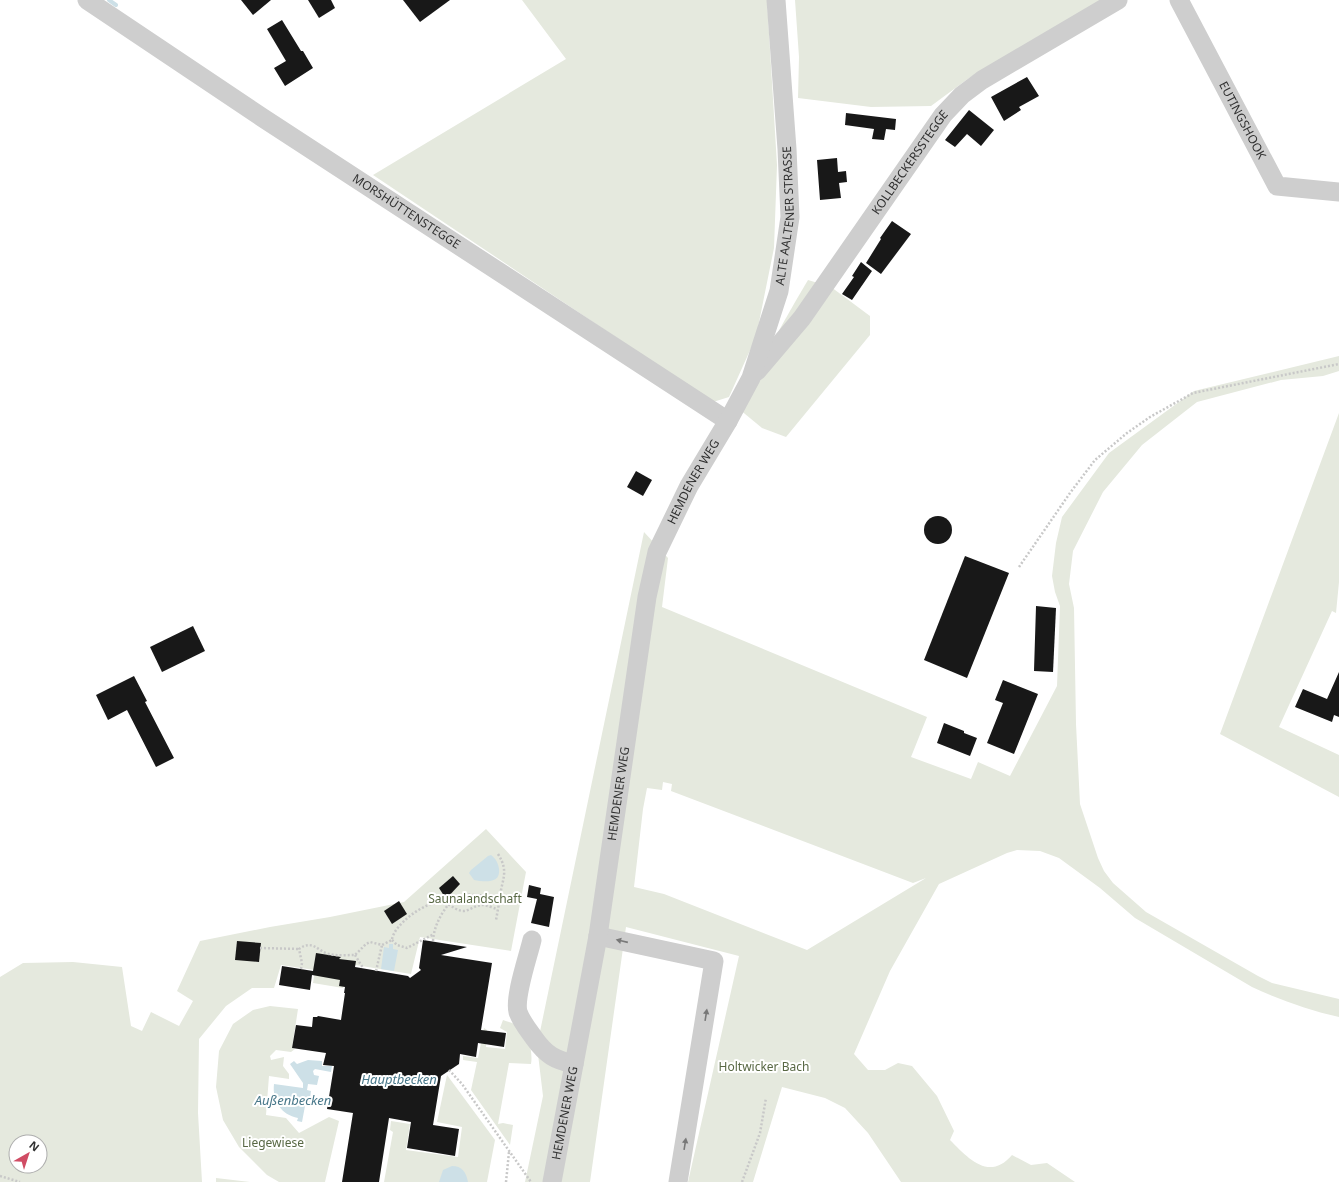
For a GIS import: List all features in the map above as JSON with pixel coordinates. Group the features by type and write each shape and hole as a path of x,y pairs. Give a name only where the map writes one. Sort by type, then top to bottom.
{"street":[{"name":"MORSHÜTTENSTEGGE","path":"87,0 263,118 728,421"},
{"name":"ALTE AALTENER STRASSE","path":"728,421 751,378 778,291 790,218 787,150 776,0"},
{"name":"KOLLBECKERSSTEGGE","path":"751,378 802,318 943,116 962,95 982,80 1118,0"},
{"name":"EUTINGSHOOK","path":"1178,0 1278,186 1339,192"},
{"name":"HEMDENER WEG","path":"552,1182 598,936 647,597 657,552 689,486 728,421"},
{"path":"598,936 714,961 678,1182"},
{"path":"532,940 518,998 518,1012 538,1044 550,1056 560,1061 574,1064"}],"path":[{"path":"1019,567 1070,493 1095,460 1127,433 1150,417 1193,393 1339,364"},
{"path":"496,920 500,890 504,880 504,866 498,854"},
{"path":"433,941 436,923 452,900 450,897 452,894"},
{"path":"452,900 461,899 467,894 479,896 494,895 500,898"},
{"path":"260,948 299,949 305,945 313,946 329,954 356,955 366,944 370,942 382,945 392,940 394,934 405,920 429,904 441,902 464,911 482,905 497,909"},
{"path":"392,940 397,945 407,948 434,934"},
{"path":"376,971 382,945"},
{"path":"299,949 302,963 301,969"},
{"path":"356,955 363,968"},
{"path":"449,1070 462,1084 531,1182"},
{"path":"742,1182 760,1133 766,1098"},
{"path":"506,1182 509,1151"},
{"path":"0,1176 20,1182"}],"green space":[{"path":"522,0 767,0 777,165 774,248 756,337 729,397 713,402 373,175 566,59"},
{"path":"795,0 1102,0 969,78 931,106 871,107 798,98 799,57"},
{"path":"808,280 831,287 870,316 870,335 786,437 762,428 739,409 789,312"},
{"name":"Holtwicker Bach","path":"1339,356 1339,371 1323,376 1281,380 1197,402 1142,445 1103,492 1073,551 1069,584 1074,608 1076,724 1080,804 1098,858 1104,871 1113,883 1146,912 1272,983 1339,999 1339,1017 1295,1004 1252,987 1135,918 1100,888 1059,858 1040,851 1017,850 1007,853 939,884 890,971 854,1054 868,1070 885,1070 898,1063 912,1066 937,1096 954,1131 950,1140 971,1160 987,1167 995,1167 1003,1163 1012,1155 1031,1165 1047,1163 1075,1182 901,1182 868,1133 845,1108 825,1098 782,1087 753,1182 688,1182 739,956 626,927 590,1182 525,1182 543,1096 537,1046 644,532 668,558 662,607 927,717 911,757 971,779 978,762 1010,776 1057,686 1060,606 1055,592 1052,576 1056,543 1062,517 1109,453 1194,391","holes":["663,782 672,784 671,791 913,883 926,878 807,950 664,894 634,887 643,809 647,788 662,790"]},
{"path":"1339,413 1339,582 1336,613 1332,611 1279,727 1339,755 1339,797 1220,734"},
{"name":"Saunalandschaft","path":"486,829 526,872 511,951 420,937 411,974 349,964 343,988 313,983 315,970 281,965 274,988 252,988 226,1006 199,1039 198,1113 202,1182 0,1182 0,977 23,963 73,962 122,967 131,1026 142,1031 151,1012 179,1026 193,1001 177,991 200,941 404,902"},
{"name":"Liegewiese","path":"270,1006 298,1009 292,1048 295,1049 291,1052 276,1050 270,1056 271,1060 284,1057 283,1066 289,1074 289,1079 269,1076 266,1115 286,1118 299,1133 329,1117 339,1121 325,1182 279,1182 267,1175 239,1147 223,1120 216,1087 219,1051 233,1024 253,1010"},
{"path":"503,1020 515,1024 522,1029 527,1038 531,1054 531,1064 509,1063 498,1124 503,1123 513,1125 510,1145 471,1090 477,1062 463,1060 463,1056 478,1058 484,1028 487,1030 486,1047 505,1049 507,1032 500,1028"},
{"path":"447,1075 495,1140 487,1182 384,1182 393,1132 390,1130 391,1121 410,1124 406,1150 458,1157 462,1127 437,1122"},
{"path":"216,1178 250,1182 216,1182"}],"water":[{"path":"491,855 499,869 499,874 495,880 474,880 469,873 471,870"},
{"path":"389,944 393,944 393,949 398,950 394,971 381,969 384,947 389,948"},
{"name":"Außenbecken","path":"308,1060 322,1061 322,1066 332,1066 331,1072 315,1069 313,1071 314,1075 319,1076 317,1085 308,1084 307,1090 311,1091 309,1106 305,1106 302,1122 297,1121 298,1118 287,1114 279,1106 276,1101 274,1084 303,1088 303,1083 290,1064 294,1061 297,1064"},
{"path":"452,1166 463,1170 468,1182 439,1182 443,1170"}],"building":[{"path":"241,0 271,0 253,15"},
{"path":"308,0 331,0 335,8 319,18"},
{"path":"403,0 450,0 420,22"},
{"path":"282,20 313,68 285,86 274,68 286,61 267,29"},
{"path":"1027,77 1039,96 1019,107 1021,110 1004,121 991,97"},
{"path":"969,110 994,130 981,146 967,134 955,147 945,140"},
{"path":"846,113 896,119 895,130 886,129 884,140 872,139 874,129 845,125"},
{"path":"837,158 838,172 846,171 847,182 839,183 841,198 820,200 817,160"},
{"path":"892,221 911,234 881,274 866,263 881,239 880,238"},
{"path":"861,262 872,271 852,300 842,294 854,277 852,276"},
{"path":"636,471 652,480 643,496 627,487"},
{"path":"938,516 948,520 952,530 948,540 938,544 928,540 924,530 928,520"},
{"path":"965,556 1009,573 967,678 924,660"},
{"path":"1036,606 1056,608 1053,672 1034,671"},
{"path":"193,626 205,651 162,672 150,647"},
{"path":"1339,672 1339,717 1334,715 1332,722 1295,707 1303,689 1327,699"},
{"path":"134,676 147,701 145,702 174,758 156,767 127,710 108,720 96,695"},
{"path":"1003,680 1038,694 1014,754 987,743 1003,703 995,700"},
{"path":"944,723 977,738 970,756 937,743"},
{"path":"453,876 460,884 446,899 439,888"},
{"path":"529,885 541,888 540,894 554,897 549,927 531,923 537,899 527,897"},
{"path":"399,901 407,914 392,924 384,911"},
{"path":"423,940 467,947 441,955 492,963 481,1030 506,1033 504,1047 478,1043 476,1057 460,1054 459,1064 441,1076 433,1125 459,1129 455,1156 407,1148 411,1122 389,1118 379,1182 342,1182 353,1113 327,1109 334,1066 323,1065 326,1053 292,1048 296,1025 312,1027 313,1017 318,1016 341,1020 345,987 339,986 340,980 312,975 310,990 279,985 282,966 313,971 316,953 341,957 339,959 356,961 355,967 408,976 410,978 421,970 419,968"},
{"path":"237,941 261,943 259,962 235,960"}],"waterway":[{"path":"109,0 116,5"}],"water label":[{"name":"Hauptbecken","path":"399,1079"}]}
